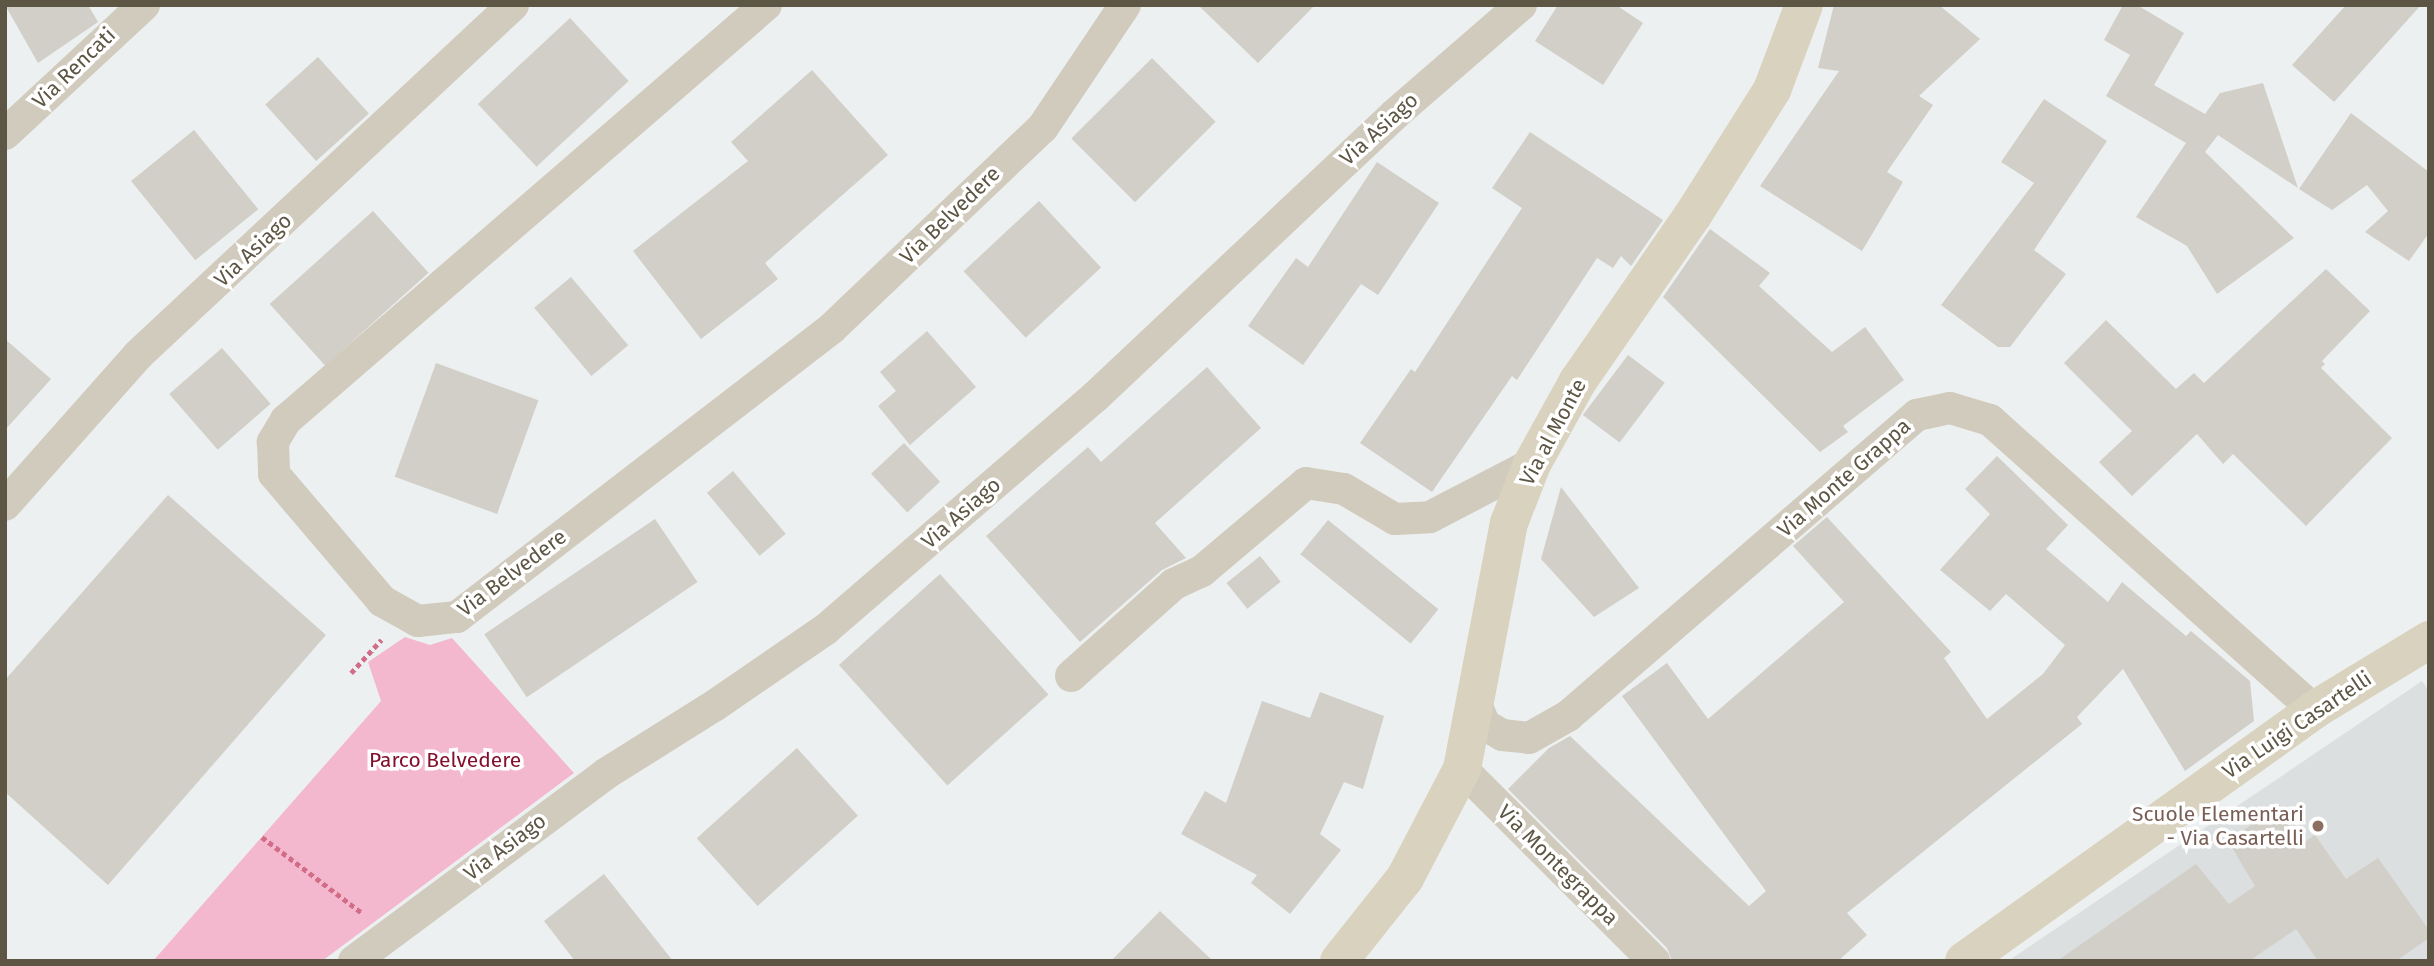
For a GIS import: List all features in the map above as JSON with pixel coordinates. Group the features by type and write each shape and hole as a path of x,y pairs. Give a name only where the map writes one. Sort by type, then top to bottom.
{"main road":[{"name":"Via al Monte","path":"1339,961 1405,878 1462,769 1509,523 1532,464 1578,381 1693,215 1772,90 1804,5"},
{"name":"Via Luigi Casartelli","path":"1964,961 2314,710 2429,640"}],"street":[{"name":"Via Rencati","path":"5,134 145,5"},
{"name":"Via Asiago","path":"5,505 138,355 513,5"},
{"name":"Via Belvedere","path":"766,5 741,32 286,420 273,442 274,474 382,601 418,621 457,617 832,328 1043,127 1125,5"},
{"name":"Via Asiago","path":"354,961 584,789 826,629 1096,397 1384,124 1521,5"},
{"name":"Via Monte Grappa","path":"1475,702 1485,725 1502,735 1529,737 1568,716 1917,415 1950,408 1990,420 2314,710"},
{"path":"1071,676 1174,584 1202,571 1306,483 1344,489 1395,519 1430,517 1532,464"},
{"name":"Via Montegrappa","path":"1462,769 1654,961"}],"path":[{"path":"262,837 374,922"}],"shaded area":[{"name":"Scuole Elementari - Via Casartelli","path":"2422,681 2429,691 2429,961 2008,961"}],"green space":[{"name":"Parco Belvedere","path":"405,637 430,645 452,638 574,773 322,961 153,961 381,701 368,662"}],"building":[{"path":"5,5 88,5 98,22 38,63"},
{"path":"1198,5 1315,5 1258,63"},
{"path":"1558,5 1616,5 1643,23 1603,85 1535,41"},
{"path":"1834,5 1939,5 1980,39 1919,96 1933,105 1887,172 1903,182 1862,251 1760,186 1839,71 1818,68"},
{"path":"2123,5 2137,5 2184,33 2154,85 2205,114 2220,93 2263,83 2298,188 2218,135 2205,152 2294,238 2217,294 2187,246 2136,217 2186,143 2106,96 2130,55 2104,40"},
{"path":"2346,5 2421,5 2334,102 2292,65"},
{"path":"570,18 629,81 537,167 478,104"},
{"path":"318,57 369,113 316,161 265,105"},
{"path":"1152,58 1216,122 1135,202 1071,139"},
{"path":"812,70 888,155 765,263 778,279 701,339 633,251 748,161 731,142"},
{"path":"2044,99 2107,141 2034,250 2066,274 2010,347 1998,347 1941,305 2034,183 2001,162"},
{"path":"2351,113 2429,172 2429,233 2409,261 2365,232 2388,211 2367,185 2332,210 2299,189"},
{"path":"194,130 258,209 195,260 131,181"},
{"path":"1530,132 1663,220 1631,266 1621,256 1613,268 1597,258 1517,380 1512,376 1432,492 1360,443 1411,369 1415,372 1522,208 1492,188"},
{"path":"1377,162 1439,203 1378,295 1361,284 1303,365 1248,326 1296,258 1308,267"},
{"path":"1039,201 1101,268 1026,338 964,271"},
{"path":"373,211 429,273 325,366 270,304"},
{"path":"1710,229 1770,273 1759,286 1832,352 1865,327 1904,380 1843,426 1848,432 1820,452 1663,297"},
{"path":"2326,269 2370,311 2322,361 2325,364 2321,368 2392,438 2306,526 2233,454 2223,464 2197,434 2132,496 2099,462 2132,431 2064,363 2106,320 2176,389 2194,373 2204,383"},
{"path":"571,277 628,345 591,376 534,308"},
{"path":"927,331 976,387 910,445 878,406 896,391 880,372"},
{"path":"5,339 51,379 5,430"},
{"path":"222,348 271,404 218,450 169,394"},
{"path":"1628,355 1665,383 1620,443 1583,415"},
{"path":"436,363 538,400 497,514 395,477"},
{"path":"1207,367 1261,428 1155,523 1186,558 1162,570 1080,642 986,536 1088,447 1101,462"},
{"path":"904,443 940,482 907,512 871,474"},
{"path":"1997,456 2068,525 2046,549 2108,602 2122,582 2186,636 2191,631 2250,681 2254,721 2185,771 2123,669 2077,717 2082,724 1847,913 1867,935 1838,961 1672,961 1667,948 1508,789 1549,748 1570,736 1749,906 1766,891 1622,696 1667,663 1708,719 1844,602 1793,546 1827,517 1951,652 1944,658 1987,719 2043,674 2065,645 2006,594 1990,611 1940,570 1990,514 1965,489"},
{"path":"733,471 786,534 760,556 707,493"},
{"path":"1561,487 1639,588 1594,617 1541,559"},
{"path":"168,495 326,635 108,885 5,792 5,680"},
{"path":"655,519 697,582 527,697 484,634"},
{"path":"1328,520 1438,609 1411,644 1300,554"},
{"path":"1260,556 1281,582 1247,609 1227,583"},
{"path":"940,574 1048,694 947,785 839,665"},
{"path":"1320,692 1384,716 1363,789 1344,782 1320,834 1341,850 1290,914 1251,883 1257,875 1181,834 1205,791 1226,803 1262,701 1310,718"},
{"path":"797,748 858,816 758,906 697,838"},
{"path":"2280,805 2305,842 2315,835 2346,879 2378,858 2429,930 2429,938 2396,961 2318,961 2296,929 2249,961 2057,961 2196,864 2229,904 2255,886 2228,841"},
{"path":"604,874 673,961 575,961 544,921"},
{"path":"1160,911 1213,961 1111,961"}],"place":[{"name":"Scuole Elementari - Via Casartelli","path":"2318,826"}]}
